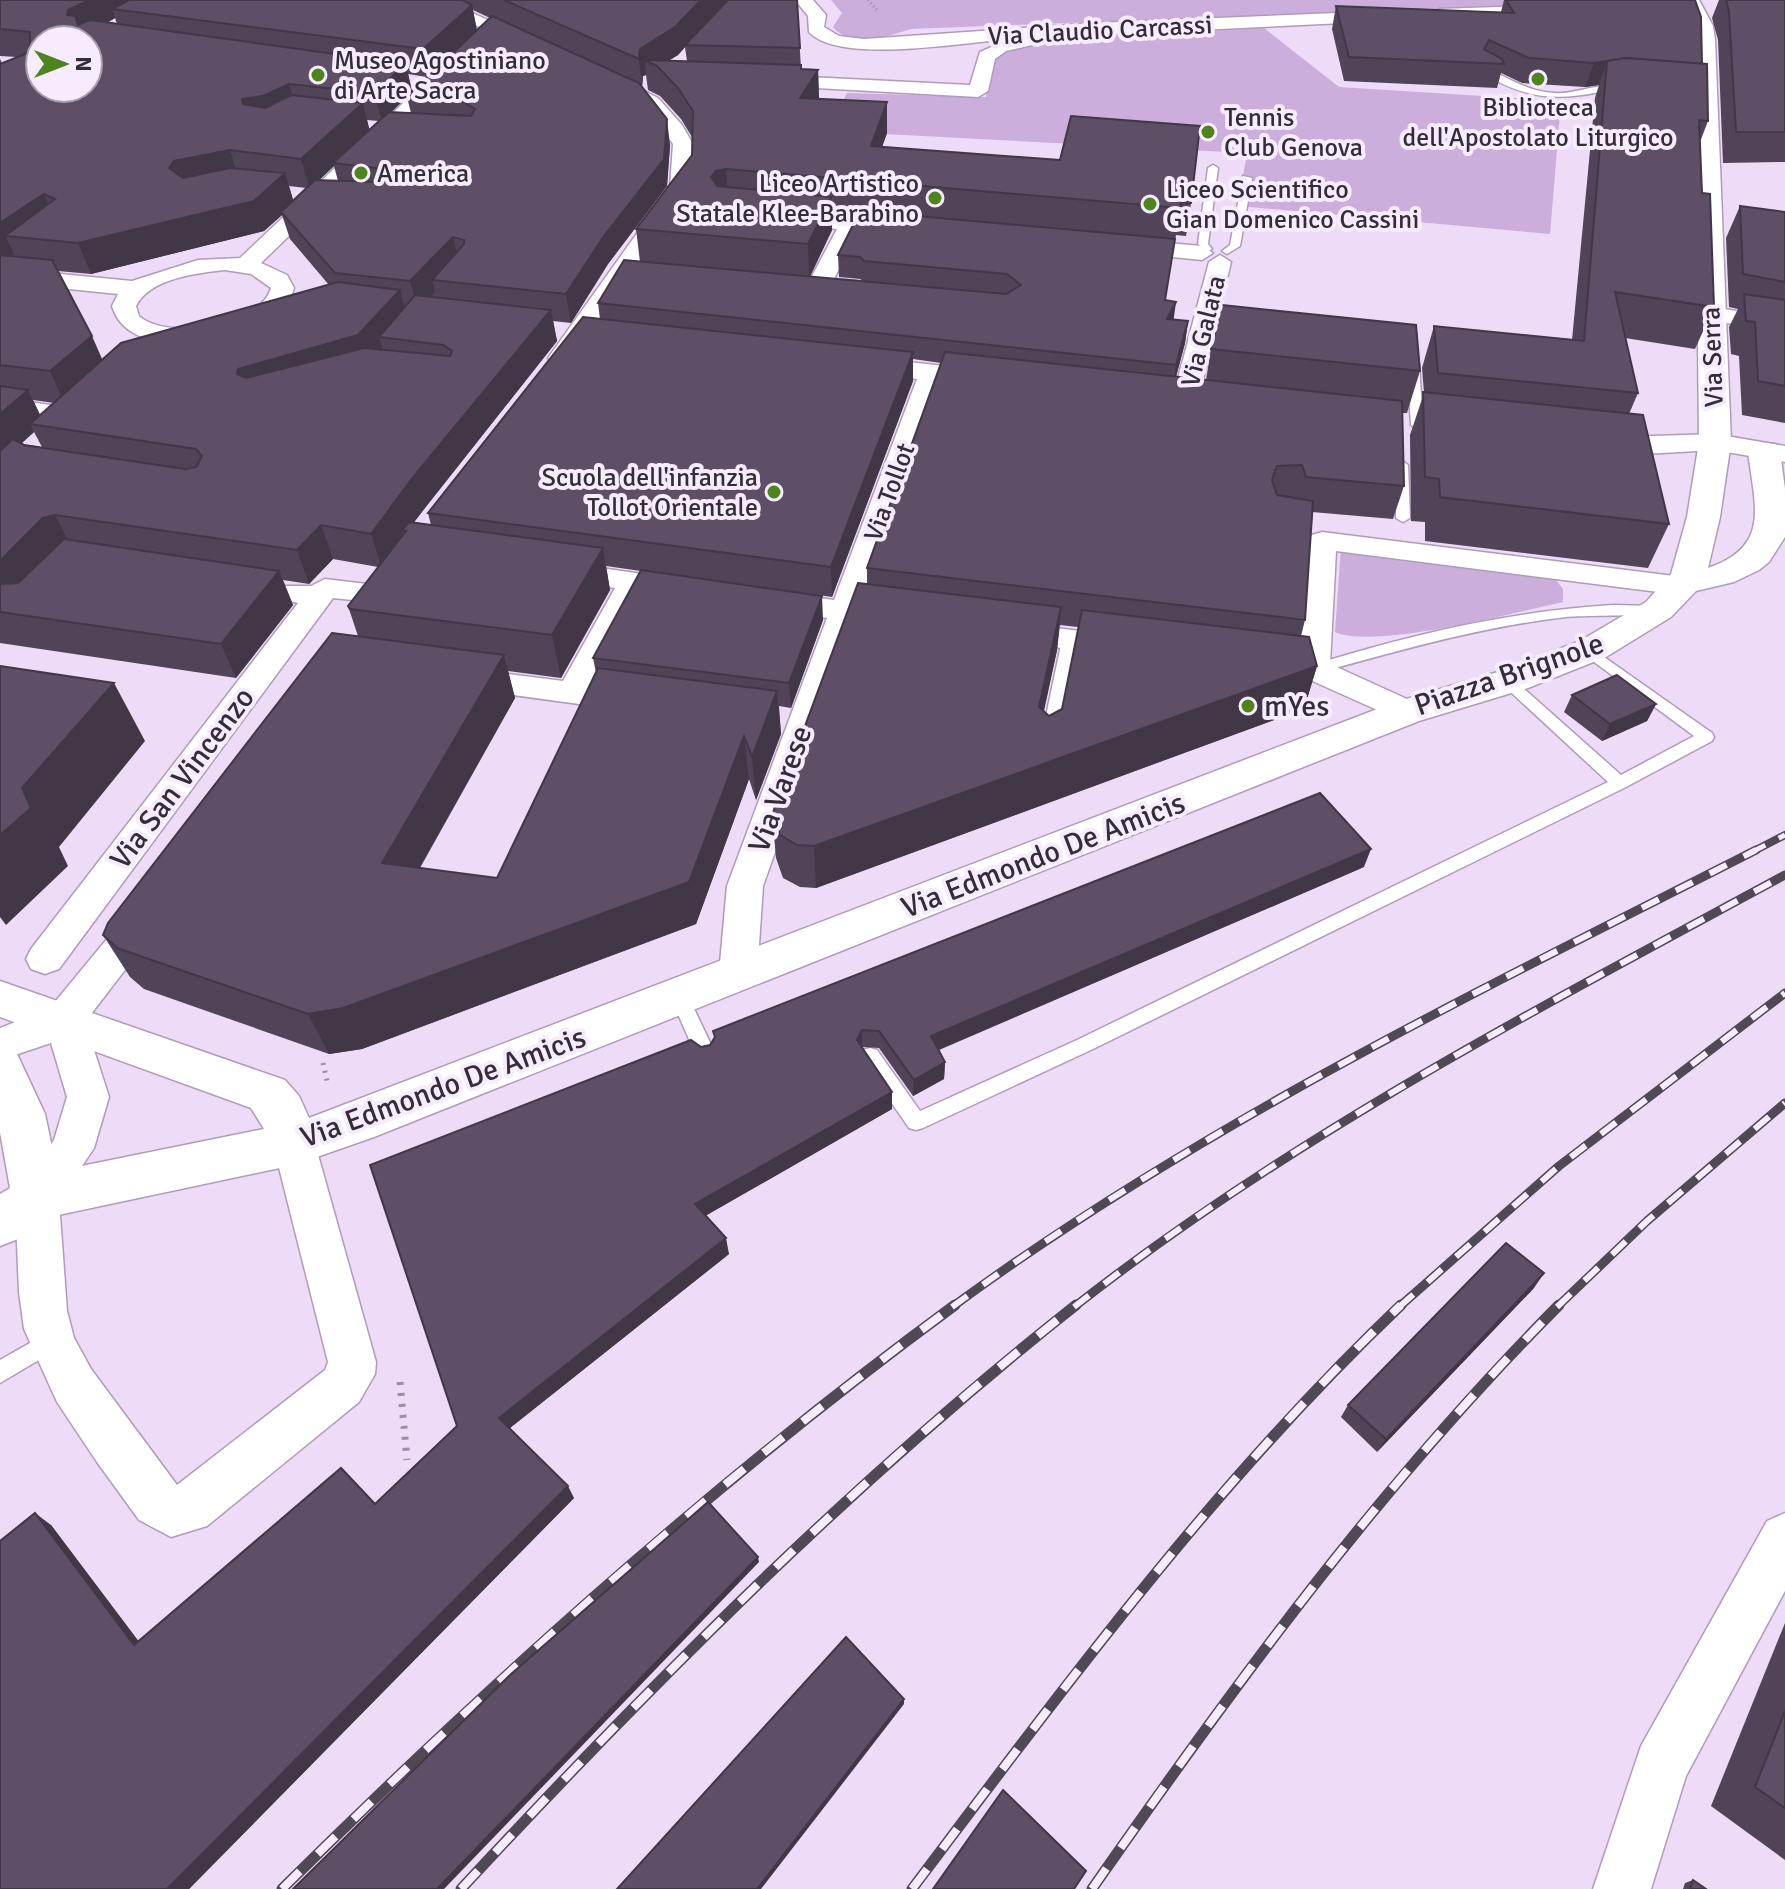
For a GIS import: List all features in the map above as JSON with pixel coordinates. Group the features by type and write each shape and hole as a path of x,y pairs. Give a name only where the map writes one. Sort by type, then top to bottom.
{"main road":[{"name":"Via Serra","path":"1689,0 1703,26 1702,96 1715,434"},
{"path":"1715,434 1768,494"},
{"path":"1715,434 1707,497 1683,584 1724,576 1754,557 1770,533 1768,494 1775,452"},
{"name":"Piazza Brignole","path":"1406,712 1507,681 1617,638 1656,610 1683,584"},
{"name":"Via Edmondo De Amicis","path":"12,1207 272,1148 680,998 1406,712"},
{"path":"0,999 64,1019 268,1094 282,1110 272,1148"},
{"path":"0,1068 21,1114 12,1207"}],"street":[{"path":"429,0 549,52"},
{"name":"Via Claudio Carcassi","path":"804,0 817,15 815,28 821,36 840,43 864,44 1097,28 1572,9"},
{"path":"750,81 978,91 986,56 1012,43 1190,27"},
{"path":"246,265 299,195 433,86 495,28"},
{"path":"544,380 580,334 619,271 672,206 681,187 683,144 658,108 640,86 603,77"},
{"path":"403,82 433,86"},
{"path":"380,127 415,131"},
{"path":"299,195 345,200"},
{"path":"761,216 850,224 923,224"},
{"path":"804,288 891,294 827,285 822,280 850,224"},
{"path":"1104,245 1214,254"},
{"name":"Via Galata","path":"1214,254 1172,400 1216,404"},
{"path":"214,264 246,265 277,277 285,300 234,327 211,333 160,336 137,330 126,317 124,308 137,289 180,269 214,264"},
{"path":"619,271 650,274"},
{"path":"3,273 137,289"},
{"path":"1712,314 1785,326"},
{"path":"548,331 610,338"},
{"path":"139,356 160,336"},
{"path":"840,363 1008,381"},
{"name":"Via Tollot","path":"846,611 932,373"},
{"path":"51,434 95,396"},
{"path":"0,406 72,416"},
{"path":"1386,422 1410,436 1449,428"},
{"path":"1573,442 1627,447 1715,434 1775,452"},
{"path":"1297,522 1328,525 1327,541"},
{"path":"1228,659 1314,669 1321,544 1327,541 1683,584"},
{"path":"523,566 711,593"},
{"path":"573,692 633,582"},
{"path":"272,590 318,597 325,588 389,583 358,628"},
{"name":"Via San Vincenzo","path":"45,959 318,597"},
{"path":"742,597 934,623"},
{"name":"Via Varese","path":"738,974 745,886 791,721 846,611"},
{"path":"979,628 1164,651"},
{"name":"Piazza Brignole","path":"1314,669 1406,712"},
{"path":"432,674 669,705"},
{"name":"Via San Vincenzo","path":"64,1019 165,892"},
{"path":"0,1044 20,1040 64,1019 88,1097 73,1148 12,1207 44,1299 51,1341 92,1413 157,1502 171,1512 189,1508 342,1386 351,1374 352,1362 272,1148"},
{"path":"1622,1889 1661,1766 1785,1539"}],"lane":[{"path":"1483,70 1511,87 1539,94 1580,95 1597,88 1628,89"},
{"path":"1213,168 1203,244 1214,254 1235,246 1247,178"},
{"path":"807,220 923,224"},
{"path":"1403,518 1410,436 1412,357"},
{"name":"Piazza Brignole","path":"1314,669 1392,646 1565,610 1656,610"},
{"path":"1046,751 1069,640"},
{"path":"870,1056 916,1122 1084,1045 1620,783 1706,737 1587,650"},
{"path":"1507,681 1620,783"},
{"path":"680,998 705,1053"},
{"path":"0,1372 51,1341"}],"path":[{"path":"323,1063 326,1079"}],"shaded area":[{"path":"831,0 1586,0 1582,3 911,29 860,39 841,34 833,27 842,13"},
{"name":"Tennis Club Genova","path":"1264,28 1339,87 1561,101 1550,234 1238,206 1247,153 827,131 847,93 986,97 988,62 1007,48 1097,37"},
{"path":"1341,547 1552,575 1563,589 1563,602 1412,633 1354,636 1335,632"}],"building":[{"path":"0,0 89,0 68,10 67,15 75,16 78,24 24,24 24,31 0,29"},
{"path":"129,0 462,0 472,5 423,49 112,9"},
{"path":"504,0 701,0 675,27 640,49 639,59"},
{"path":"728,0 797,0 800,48 685,45"},
{"path":"1506,0 1695,0 1701,17 1702,64 1626,58 1594,63 1529,58 1489,40 1484,49 1502,59 1504,64 1349,57 1336,6 1514,13"},
{"path":"1726,0 1785,0 1785,132 1736,132"},
{"path":"492,16 639,83 667,119 664,159 604,236 566,294 432,280 464,244 464,240 453,237 410,281 335,273 281,212 315,180 378,182 382,174 376,168 333,163 389,112 471,116 475,109 462,101 407,96"},
{"path":"90,20 406,64 374,93 289,84 263,96 242,99 243,104 265,108 291,95 363,103 301,159 230,150 174,161 169,168 183,178 230,168 285,173 254,201 78,243 5,236 55,199 44,194 0,223 0,64 24,54 24,104 104,104 104,24 80,24"},
{"path":"1626,58 1707,64 1708,121 1699,120 1702,193 1710,194 1714,307 1615,292 1638,393 1438,373 1434,326 1584,341 1607,61"},
{"path":"645,60 801,65 801,69 818,70 800,98 887,102 871,146 1060,160 1071,116 1200,126 1191,203 1181,202 1180,208 922,186 914,180 859,180 726,169 716,171 711,177 717,186 831,197 808,244 636,229 692,155 693,111 678,88 657,66"},
{"path":"1740,206 1785,212 1785,282 1743,274"},
{"path":"860,211 1175,239 1165,300 1176,302 1167,319 1188,321 1176,365 598,303 624,260 1006,294 1021,285 1007,274 864,261 860,257 838,255"},
{"path":"0,255 52,260 92,336 50,371 0,365"},
{"path":"338,282 400,290 358,335 238,369 237,374 246,378 364,348 450,356 452,351 443,345 379,337 415,295 551,310 414,476 371,534 321,525 297,550 55,515 43,518 0,561 0,451 13,439 24,445 185,469 196,467 202,456 196,449 30,424 121,343"},
{"path":"1744,294 1785,300 1785,386 1758,381 1755,322 1746,321"},
{"path":"1222,305 1416,325 1420,371 1211,349"},
{"path":"583,317 913,352 831,567 428,513"},
{"path":"945,352 1402,401 1404,486 1306,477 1302,465 1277,466 1272,480 1277,495 1313,501 1305,620 867,568"},
{"path":"0,386 28,390 0,414"},
{"path":"1423,392 1643,415 1669,524 1440,497 1439,479 1425,477"},
{"path":"409,522 603,548 552,635 350,609 348,606 406,531 402,531"},
{"path":"64,539 279,571 221,644 0,612 0,584 18,583"},
{"path":"641,570 822,596 789,683 593,658"},
{"path":"858,583 1061,607 1039,707 1049,716 1062,709 1082,610 1309,637 1317,666 814,846 797,845 780,835 772,815"},
{"path":"332,633 504,655 382,863 497,878 598,668 777,691 752,757 744,736 689,882 343,1008 308,1014 117,948 103,935 108,923"},
{"path":"0,666 114,683 22,788 31,808 0,835"},
{"path":"1617,675 1656,704 1610,724 1572,695"},
{"path":"1320,793 1371,849 931,1036 945,1062 914,1080 879,1031 862,1030 857,1040 892,1092 695,1204 726,1238 499,1418 568,1486 167,1889 0,1889 0,1541 35,1513 134,1645 341,1468 375,1504 457,1426 370,1165 691,1040 701,1047 710,1045 715,1037 713,1031"},
{"path":"1506,1243 1544,1273 1386,1439 1348,1405"},
{"path":"708,1502 758,1557 437,1889 293,1889 510,1675"},
{"path":"846,1637 904,1699 757,1889 617,1889"},
{"path":"1785,1711 1785,1808 1755,1787"},
{"path":"1003,1790 1086,1871 1074,1889 933,1889"},
{"path":"1693,1880 1706,1889 1690,1889"}],"railway":[{"path":"1752,852 1785,835"},
{"path":"952,1307 1047,1240 1244,1118 1447,1008 1756,850"},
{"path":"1074,1307 1157,1244 1331,1130 1511,1024 1785,875"},
{"path":"1399,1307 1559,1166 1785,993"},
{"path":"1558,1306 1647,1221 1785,1103"},
{"path":"282,1889 442,1734 692,1512 778,1441 955,1305"},
{"path":"461,1889 607,1735 757,1585 913,1441 1076,1305"},
{"path":"912,1889 1085,1661 1205,1514 1333,1372 1401,1305"},
{"path":"1092,1889 1200,1736 1371,1514 1431,1443 1558,1306"}],"place":[{"name":"Museo Agostiniano di Arte Sacra","path":"318,75"},
{"name":"Biblioteca dell'Apostolato Liturgico","path":"1538,79"},
{"name":"Tennis Club Genova","path":"1208,132"},
{"name":"America","path":"361,173"},
{"name":"Liceo Artistico Statale Klee-Barabino","path":"935,198"},
{"name":"Liceo Scientifico Gian Domenico Cassini","path":"1150,204"},
{"name":"Scuola dell'infanzia Tollot Orientale","path":"774,492"},
{"name":"mYes","path":"1248,706"}]}
